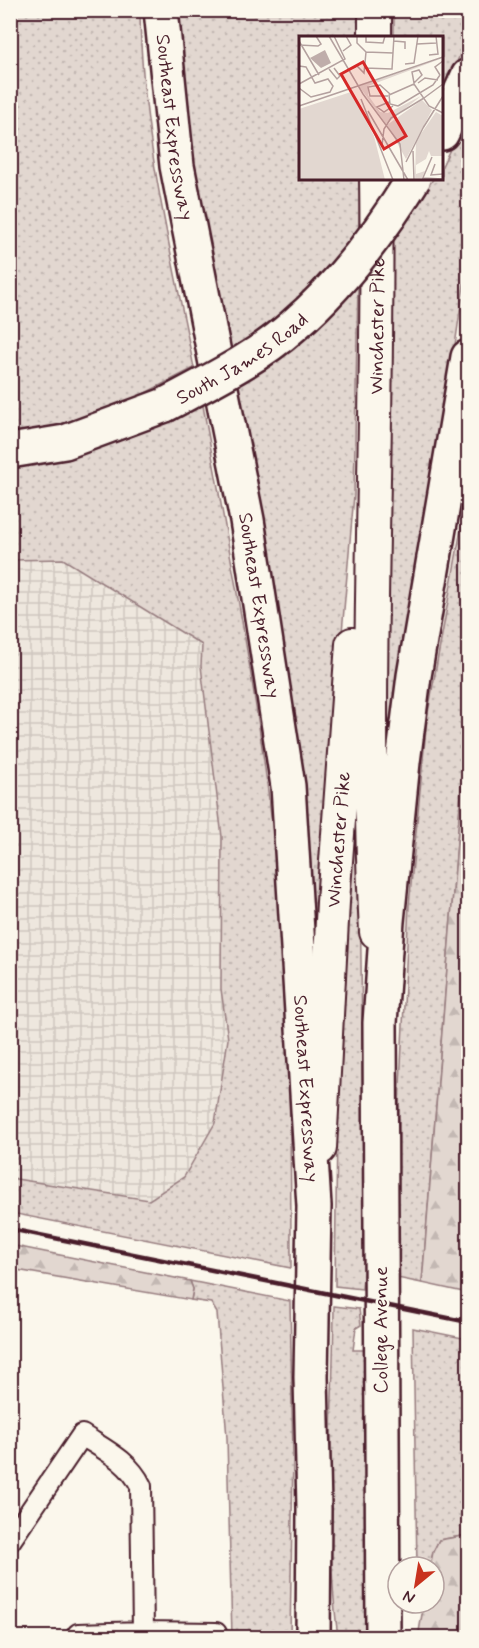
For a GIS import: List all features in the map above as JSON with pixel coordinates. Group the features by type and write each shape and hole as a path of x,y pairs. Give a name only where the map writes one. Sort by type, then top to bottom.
{"highway":[{"name":"Southeast Expressway","path":"161,10 175,155 247,520 288,786 314,1206"},
{"path":"443,130 468,76"},
{"name":"South James Road","path":"10,451 65,442 165,405 237,366 292,327 341,279 385,225 413,180"},
{"path":"380,1023 387,921 414,676 468,357"},
{"name":"College Avenue","path":"380,1023 383,1638"},
{"path":"313,1638 314,1509 311,1377 314,1206"},
{"path":"314,1509 328,1638"}],"main road":[{"path":"375,10 375,36"},
{"name":"Winchester Pike","path":"376,180 377,255 372,473 375,557 371,657 373,867 380,1023"},
{"name":"Winchester Pike","path":"314,1206 324,1110 333,902 347,711 360,557 372,473"}],"street":[{"path":"10,1541 16,1520 82,1435 123,1462 134,1472 141,1486 143,1632"},
{"path":"78,1634 216,1633"}],"shaded area":[{"path":"63,559 202,645 201,666 222,837 221,989 228,1039 215,1123 184,1177 149,1200 16,1179 11,1175 10,560"}],"green space":[{"path":"10,11 140,11 151,146 194,368 122,405 25,435 10,437"},
{"path":"173,11 361,11 361,36 299,36 299,180 360,180 354,495 328,792 317,970 307,835 180,109"},
{"path":"394,11 468,11 468,33 443,99 443,36 394,36"},
{"path":"468,112 468,259 387,794 382,656 393,240 432,180 443,180 443,164"},
{"path":"202,400 252,681 275,851 288,1059 291,1268 11,1213 10,1175 16,1179 149,1200 184,1177 215,1123 228,1039 221,989 222,837 201,666 202,645 63,559 10,560 11,466"},
{"path":"468,490 468,704 422,1283 397,1278 399,1105 409,905 427,718"},
{"path":"468,704 468,1293 422,1283"},
{"path":"358,742 365,1253 362,1289 335,1286 338,1051"},
{"path":"10,1245 190,1281 193,1289 191,1300 11,1269"},
{"path":"190,1281 290,1301 293,1457 290,1637 232,1637 227,1438 217,1313 211,1303 191,1300 193,1289"},
{"path":"334,1306 359,1309 361,1325 356,1328 353,1350 366,1350 368,1637 338,1637 330,1514"},
{"path":"413,1328 468,1339 468,1535 439,1540 432,1555 417,1555"},
{"path":"468,1535 468,1632 462,1637 418,1637 422,1615 446,1615 446,1555 432,1555 439,1540"}],"railway":[{"path":"10,1229 468,1322"}]}
